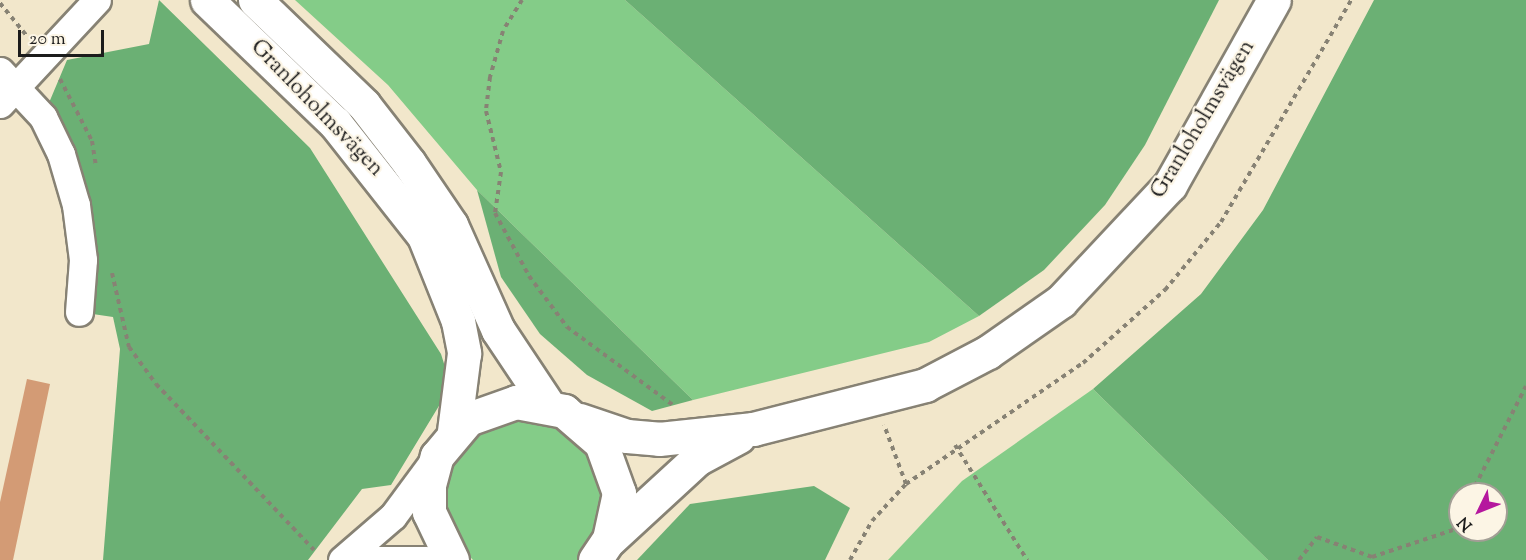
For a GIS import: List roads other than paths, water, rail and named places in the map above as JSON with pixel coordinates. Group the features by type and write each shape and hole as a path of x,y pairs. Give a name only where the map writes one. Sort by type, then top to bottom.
{"street":[{"path":"79,312 83,260 76,205 43,117 5,87 44,57 96,0"},
{"name":"Granloholmsvägen","path":"207,0 335,123 424,236 458,321 464,353 446,444 429,485 429,512 452,560"},
{"name":"Granloholmsvägen","path":"255,0 364,105 409,163 451,225 519,367 548,405"},
{"name":"Granloholmsvägen","path":"580,420 627,436 717,433 753,429 925,385 988,352 1061,302 1120,244 1170,185 1274,0"},
{"path":"344,560 393,516 446,444 500,405 548,405 580,420 601,442 614,469 618,513 602,550"},
{"name":"Granloholmsvägen","path":"602,550 697,459 753,429"},
{"path":"344,560 426,560"}]}
